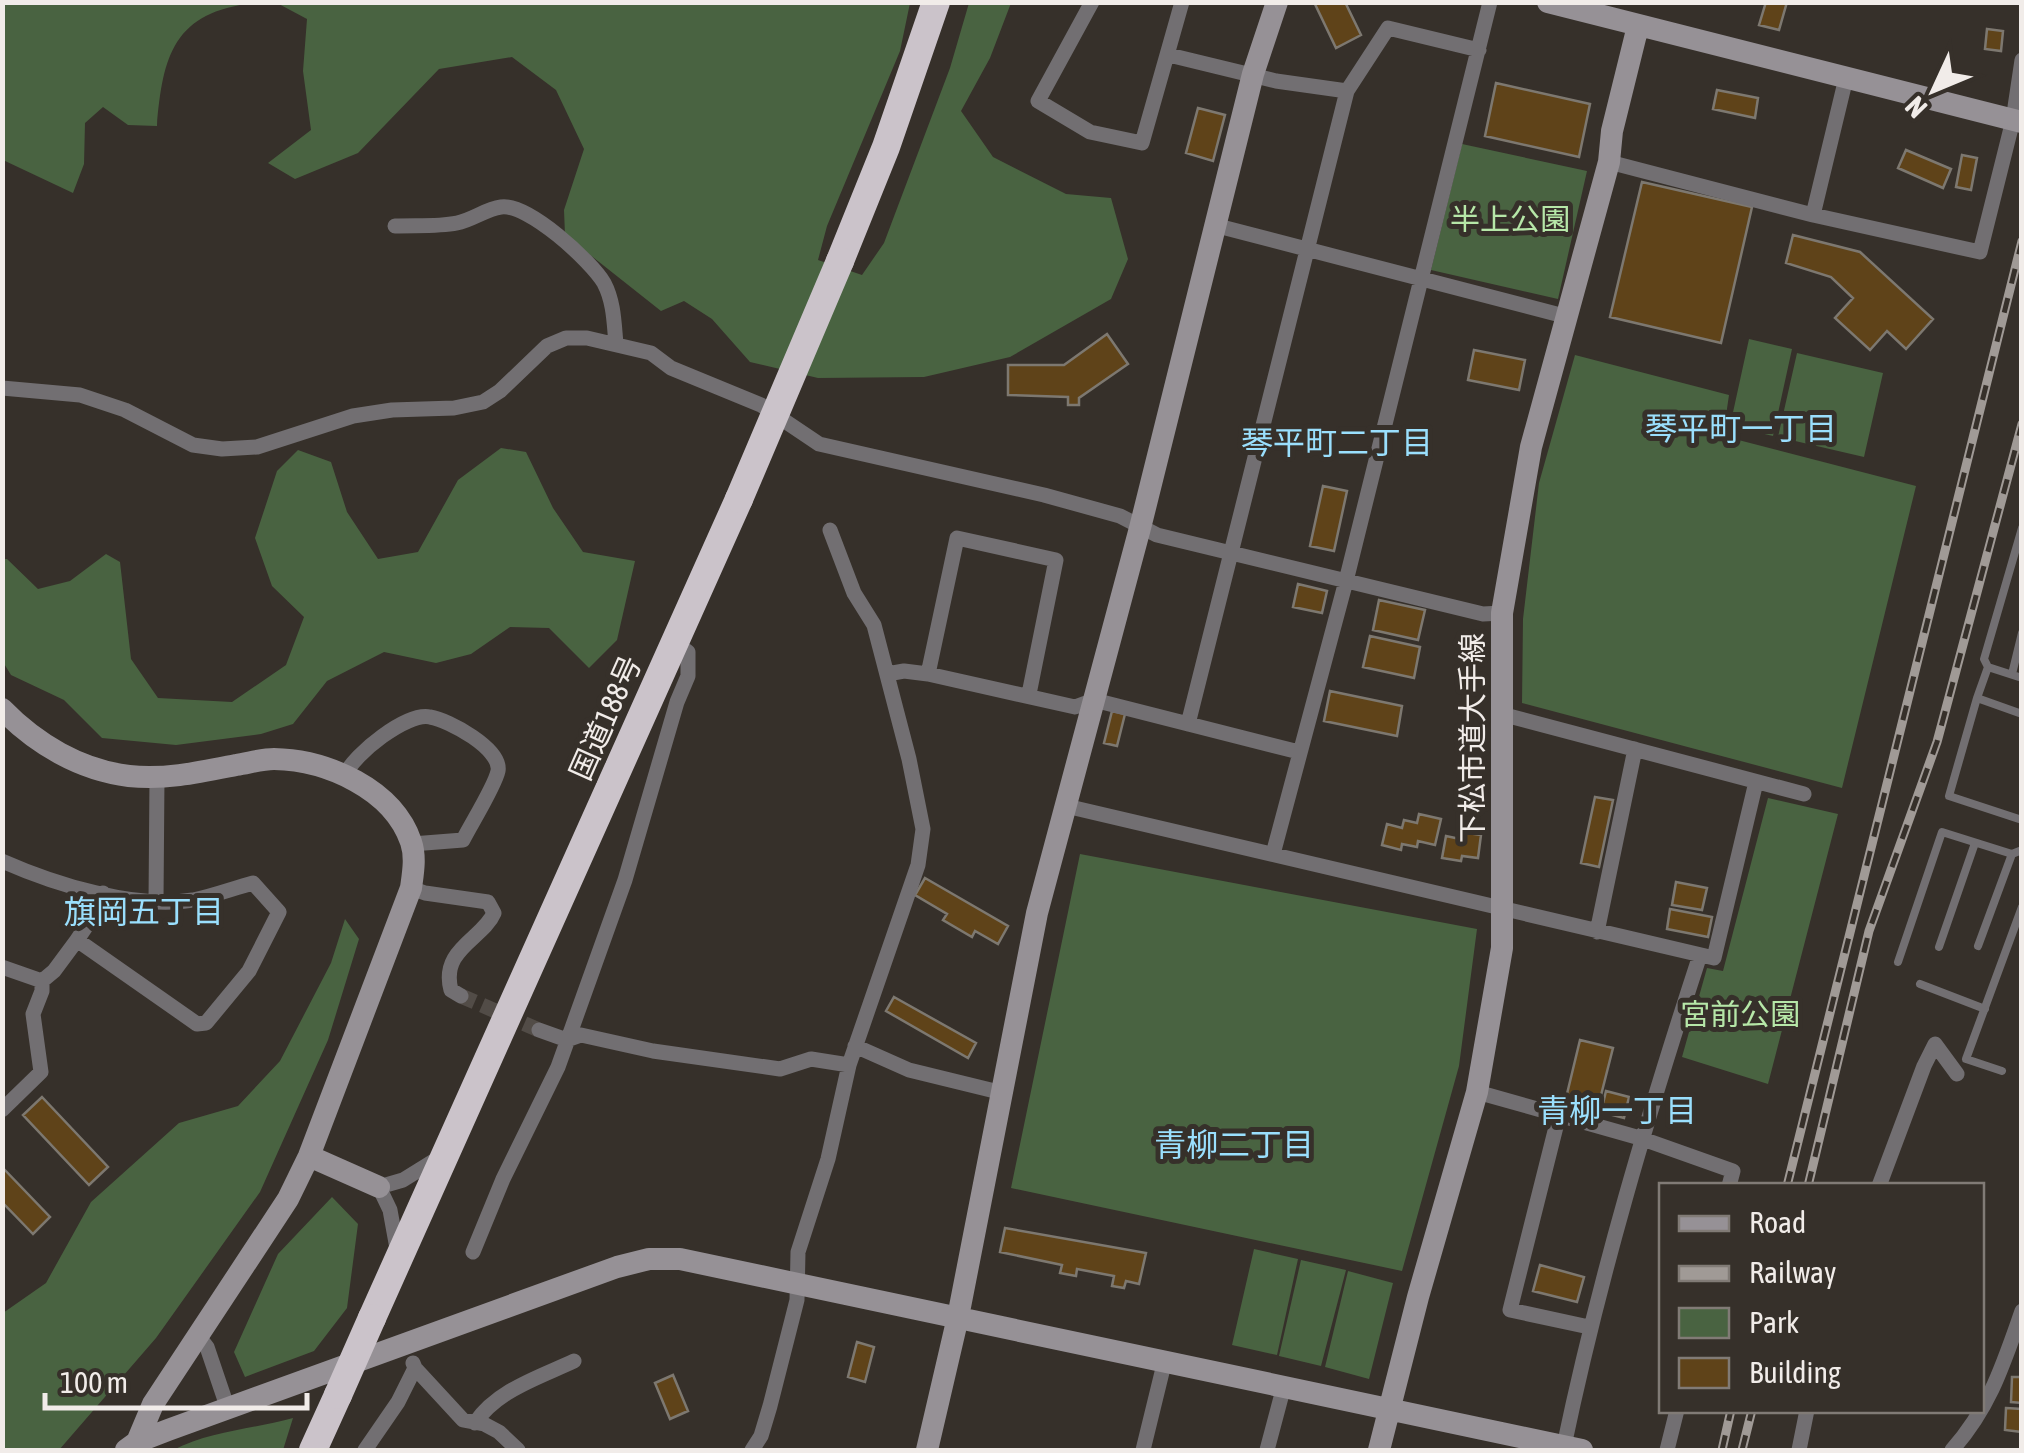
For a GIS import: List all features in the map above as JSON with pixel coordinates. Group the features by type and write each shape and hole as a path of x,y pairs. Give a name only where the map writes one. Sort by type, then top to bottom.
{"highway":[{"name":"国道188号","path":"312,1450 739,499 886,147 936,2"}],"street":[{"path":"1092,2 1038,100 1090,132 1142,143 1182,2"},
{"path":"926,1450 958,1317 1037,913 1140,528 1253,74 1278,2"},
{"path":"1273,854 1346,581 1490,2"},
{"path":"1548,2 2017,121"},
{"name":"下松市道大手線","path":"1379,1450 1477,1092 1502,948 1502,613 1531,447 1608,162 1638,26"},
{"path":"1188,724 1347,91 1388,28 1479,50"},
{"path":"1170,55 1276,81 1347,91"},
{"path":"1608,162 1813,215 1980,252 2017,121 2022,60"},
{"path":"1813,215 1846,78"},
{"path":"395,226 459,223 500,207 526,213 602,280 612,302 616,344"},
{"path":"1214,226 1568,316"},
{"path":"2,388 80,395 125,410 193,445 222,449 257,447 353,416 483,402 547,346 566,338 587,338 651,353 672,368 761,405 819,444 1044,495 1120,516 1140,528 1232,553 1483,614 1502,613"},
{"path":"752,1450 761,1436 770,1406 797,1300 798,1252 828,1159 849,1064 918,865 923,829 874,626 854,592 830,530"},
{"path":"928,674 958,538 1056,560 1029,694"},
{"path":"473,1252 568,1040 625,880 688,676 688,652 676,643"},
{"path":"888,674 928,674 1075,707 1094,700 1299,752"},
{"path":"2,709 56,752 88,766 127,776 157,777 272,758 312,764 345,775 380,796 400,818 412,844 411,888 309,1156 271,1229 153,1404 131,1446"},
{"path":"1504,715 1804,794"},
{"path":"345,775 349,764 372,741 416,718 429,716 485,744 496,757 498,772 463,840 412,844"},
{"path":"1597,932 1635,749"},
{"path":"156,900 157,777"},
{"path":"1066,806 1714,958 1756,782"},
{"path":"2,861 52,880 156,900 191,900 254,883 279,912 249,971 206,1023 197,1024 77,940"},
{"path":"411,888 488,902 494,914 489,924 460,947 448,981 450,990 460,996"},
{"path":"42,981 77,940 104,893"},
{"path":"131,1446 617,1267 650,1259 694,1261 1390,1408 1504,1442 1573,1448 1589,1327 1640,1138 1700,955"},
{"path":"2,967 42,981"},
{"path":"2,1110 41,1072 34,1014 42,981"},
{"path":"538,1030 568,1040 581,1035 652,1050 780,1068 811,1059 849,1064"},
{"path":"1881,1183 1935,1044 1957,1074"},
{"path":"855,1046 910,1070 1003,1093"},
{"path":"1477,1092 1640,1138 1733,1171 1730,1183"},
{"path":"1559,1115 1510,1310 1589,1327"},
{"path":"309,1156 380,1187 403,1180 444,1155"},
{"path":"380,1187 390,1210 398,1258"},
{"path":"1984,1408 2022,1311"},
{"path":"200,1338 228,1408"},
{"path":"405,1345 416,1368 452,1411 463,1420 499,1432 518,1450"},
{"path":"1143,1450 1165,1360"},
{"path":"475,1423 483,1411 514,1388 574,1361"},
{"path":"365,1450 416,1368"},
{"path":"1267,1450 1284,1386"},
{"path":"1667,1450 1675,1413"},
{"path":"1799,1450 1805,1413"},
{"path":"1952,1450 1981,1413"}],"lane":[{"path":"2022,528 1984,660 1988,667 2017,676 2022,633"},
{"path":"1988,667 1949,796 2022,820"},
{"path":"1977,698 2022,714"},
{"path":"1898,962 1942,832 2017,852 1978,946"},
{"path":"1939,947 1975,843"},
{"path":"2002,1071 1966,1059 2022,907"},
{"path":"1920,984 1984,1009"}],"green space":[{"path":"2,3 254,3 206,16 178,41 163,78 157,126 128,125 103,107 85,123 84,164 73,193 3,160"},
{"path":"277,3 910,3 900,51 827,226 818,260 862,275 884,243 950,68 969,3 1011,3 990,58 961,111 993,157 1066,194 1111,198 1128,259 1111,299 1010,357 924,377 818,378 750,362 712,319 684,301 661,311 565,235 564,210 584,149 556,90 512,57 439,69 358,153 295,179 268,163 311,130 303,71 307,19"},
{"name":"半上公園","path":"1462,144 1587,171 1558,299 1431,270"},
{"path":"1749,339 1792,349 1773,436 1730,426"},
{"path":"1797,353 1883,373 1864,457 1778,437"},
{"path":"1575,355 1729,395 1723,436 1916,486 1842,788 1522,703 1523,619 1539,483"},
{"path":"501,448 526,452 553,508 583,552 635,561 617,640 589,668 549,628 510,627 471,654 436,663 384,652 327,681 293,724 261,734 176,745 102,738 64,700 11,675 3,662 3,559 38,589 70,581 106,554 120,562 131,659 158,698 232,702 286,665 304,617 272,586 255,538 277,471 298,450 331,462 347,512 378,559 418,552 458,480"},
{"name":"宮前公園","path":"1768,798 1838,814 1768,1084 1682,1057 1707,968 1723,971"},
{"path":"1080,854 1477,929 1459,1066 1402,1271 1011,1188"},
{"path":"345,919 359,939 328,1040 260,1192 156,1338 59,1450 3,1450 3,1313 46,1283 91,1202 179,1123 238,1106 280,1061 331,963"},
{"path":"332,1197 358,1224 347,1308 314,1351 245,1377 234,1352 278,1254"},
{"path":"1254,1249 1298,1259 1277,1355 1232,1345"},
{"path":"1301,1260 1346,1270 1321,1366 1279,1356"},
{"path":"1348,1271 1393,1283 1369,1379 1325,1367"},
{"path":"293,1418 283,1450 173,1450 217,1434"}],"building":[{"path":"1314,2 1345,2 1361,35 1336,48"},
{"path":"1766,2 1787,2 1779,30 1759,25"},
{"path":"1987,29 2003,31 2001,51 1985,49"},
{"path":"1496,83 1590,104 1579,157 1485,136"},
{"path":"1717,90 1758,98 1755,118 1713,109"},
{"path":"1198,108 1225,115 1213,161 1186,153"},
{"path":"1906,150 1951,169 1943,188 1898,168"},
{"path":"1962,155 1977,158 1971,190 1956,187"},
{"path":"1642,182 1752,207 1721,343 1610,317"},
{"path":"1793,235 1860,252 1933,319 1906,349 1887,331 1870,350 1835,318 1853,298 1831,277 1786,263"},
{"path":"1107,334 1128,364 1079,398 1079,405 1068,405 1068,397 1008,395 1008,365 1064,365"},
{"path":"1474,350 1525,360 1519,390 1468,380"},
{"path":"1323,486 1347,491 1334,551 1310,546"},
{"path":"1298,584 1327,591 1322,613 1293,607"},
{"path":"1379,600 1425,610 1418,640 1373,630"},
{"path":"1370,636 1420,647 1414,678 1363,667"},
{"path":"1330,691 1402,706 1397,736 1324,721"},
{"path":"1112,711 1125,714 1117,746 1104,743"},
{"path":"1595,797 1613,800 1599,867 1581,863"},
{"path":"1419,814 1441,819 1435,845 1418,841 1417,847 1402,844 1401,850 1382,845 1387,824 1402,828 1404,820 1417,823"},
{"path":"1461,832 1481,835 1478,858 1442,858 1446,836 1460,839"},
{"path":"925,878 1008,926 998,944 975,931 972,937 943,920 947,914 915,895"},
{"path":"1676,882 1707,888 1702,910 1672,905"},
{"path":"1670,909 1712,917 1708,937 1667,929"},
{"path":"894,997 976,1043 968,1058 886,1011"},
{"path":"1580,1040 1613,1048 1598,1107 1566,1098"},
{"path":"1606,1091 1629,1097 1624,1118 1601,1112"},
{"path":"42,1097 108,1167 89,1185 23,1115"},
{"path":"2,1167 50,1217 33,1234 2,1202"},
{"path":"1005,1228 1146,1253 1139,1284 1126,1281 1124,1288 1112,1286 1114,1276 1077,1269 1076,1276 1060,1273 1062,1265 1000,1252"},
{"path":"1540,1265 1584,1277 1577,1302 1533,1291"},
{"path":"857,1342 874,1347 865,1382 848,1377"},
{"path":"673,1375 688,1411 670,1419 655,1383"},
{"path":"2012,1377 2022,1377 2022,1403 2011,1402"},
{"path":"2006,1408 2022,1409 2022,1432 2005,1430"}],"tunnel":[{"path":"461,996 539,1030"}],"railway":[{"path":"1788,1183 2022,241"},
{"path":"1809,1183 1869,931 1937,742 2022,424"},
{"path":"1722,1450 1730,1413"},
{"path":"1742,1450 1751,1413"}],"district":[{"name":"琴平町一丁目","path":"1741,429"},
{"name":"琴平町二丁目","path":"1337,443"},
{"name":"旗岡五丁目","path":"144,912"},
{"name":"青柳一丁目","path":"1617,1111"},
{"name":"青柳二丁目","path":"1234,1145"}]}
